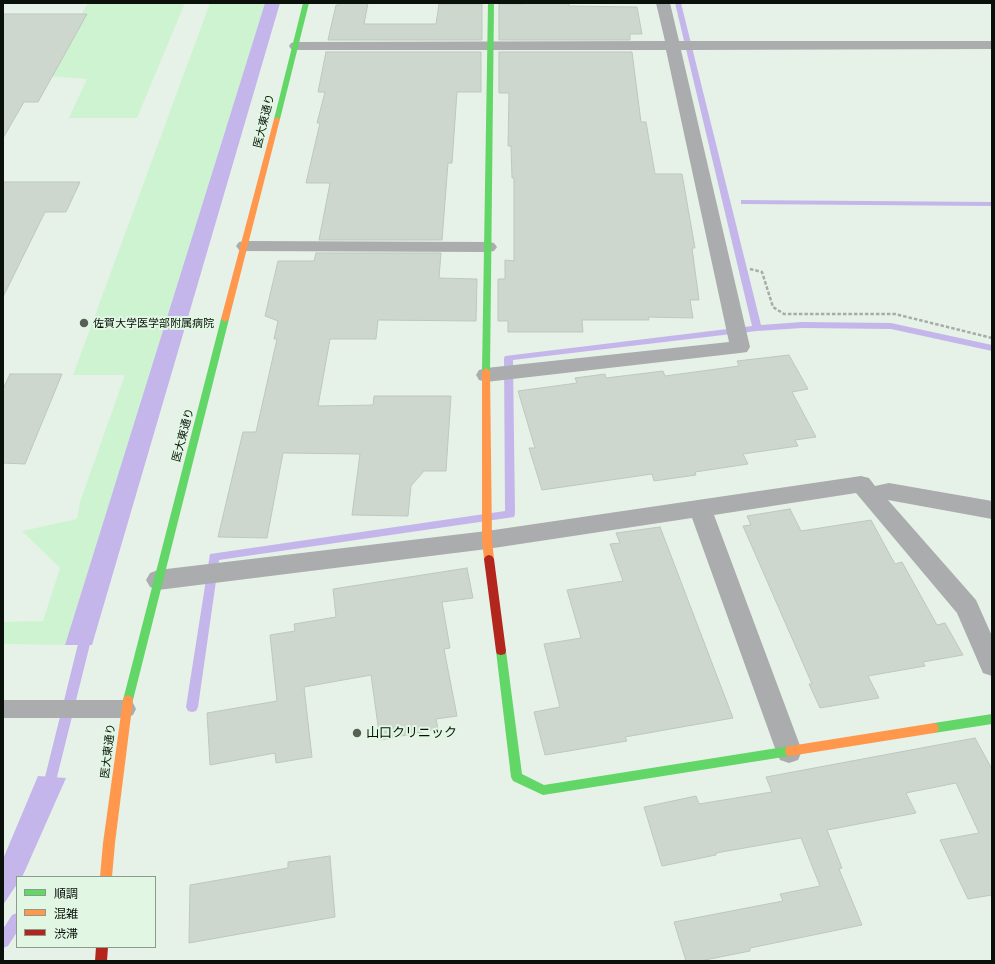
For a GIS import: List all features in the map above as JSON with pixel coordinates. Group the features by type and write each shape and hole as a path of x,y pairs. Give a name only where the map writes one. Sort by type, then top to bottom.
{"street":[{"name":"医大東通り","path":"106,876 126,709 306,3"},
{"path":"491,3 488,247 491,375 487,535 517,777 544,790 992,719"},
{"path":"491,375 740,347 676,46 663,3"},
{"path":"296,46 992,45"},
{"path":"245,246 488,247"},
{"path":"158,580 487,535 700,508 861,484 967,607 992,665"},
{"path":"871,495 889,491 992,510"},
{"path":"700,508 789,751"},
{"path":"101,961 102,948"}],"lane":[{"path":"3,709 126,709"}],"path":[{"path":"753,269 762,272 773,307 784,314 895,314 992,338"}],"green space":[{"path":"88,3 185,3 137,118 69,118 87,79 47,76"},
{"path":"210,3 265,3 65,645 3,644 3,622 43,621 60,568 22,531 77,519 80,502 125,375 73,375"}],"shaded area":[{"path":"265,3 280,3 92,645 65,645"},
{"path":"38,776 66,778 24,873 22,876 16,876 16,886 3,905 3,859"}],"building":[{"path":"341,3 368,3 364,24 436,24 439,4 482,4 482,40 328,40 336,5 340,5"},
{"path":"569,3 569,6 637,7 642,34 630,34 630,40 499,40 499,4"},
{"path":"3,14 87,14 38,102 24,102 3,138"},
{"path":"326,52 481,52 481,92 457,92 452,163 448,163 442,240 319,240 330,183 306,183 320,123 317,123 325,92 318,92"},
{"path":"499,52 632,52 641,122 646,122 655,174 682,174 695,248 692,248 699,300 690,300 693,318 648,317 649,320 582,320 583,332 508,332 508,321 498,321 498,279 505,279 505,260 514,261 514,178 512,178 511,146 508,146 509,93 499,93"},
{"path":"3,182 80,182 66,212 45,212 3,297"},
{"path":"316,253 441,253 439,278 477,279 476,321 378,320 376,339 330,339 318,406 373,405 374,396 451,396 446,471 424,471 411,486 408,516 352,515 360,454 283,453 267,538 218,537 243,432 256,432 277,339 274,339 278,321 265,316 278,261 314,261"},
{"path":"789,355 808,389 792,392 816,437 795,440 798,446 743,454 748,464 695,472 696,475 654,481 652,474 542,490 529,448 535,448 518,391 577,383 575,378 605,374 606,378 663,371 665,376 739,366 737,361"},
{"path":"10,374 62,374 25,464 3,463 3,389"},
{"path":"790,509 801,531 871,520 895,564 902,562 937,625 945,623 963,655 923,662 925,666 868,676 879,698 820,708 809,684 812,684 743,526 751,525 747,516"},
{"path":"660,527 733,718 625,737 627,741 545,755 534,712 560,707 544,644 581,638 567,590 623,581 610,544 620,543 616,533"},
{"path":"467,568 473,598 442,602 450,648 444,649 457,716 436,719 438,729 380,740 371,675 304,687 312,757 276,763 275,753 210,765 207,713 277,701 270,635 295,631 294,624 336,617 333,589"},
{"path":"975,738 992,769 992,895 968,899 940,840 979,833 956,783 906,793 916,813 827,830 842,868 839,869 862,925 750,948 750,951 700,961 686,961 674,922 783,901 780,894 820,886 801,838 716,853 716,855 662,866 644,807 696,796 699,804 772,792 766,777"},
{"path":"330,856 335,917 189,943 190,885 288,868 288,862"}],"waterway":[{"path":"678,3 757,328"},
{"path":"744,202 992,204"},
{"path":"757,328 802,325 891,326 992,348"},
{"path":"192,707 214,557 510,514 508,358 757,328"},
{"path":"46,789 51,777 87,632"},
{"path":"3,941 16,922"}],"traffic: fast":[{"path":"277,119 306,3"},
{"path":"486,371 491,3"},
{"path":"128,700 225,319"},
{"path":"501,651 517,777 543,790 790,751"},
{"path":"934,728 992,719"}],"traffic: slow":[{"path":"225,319 277,119"},
{"path":"486,371 487,540 489,559"},
{"path":"106,876 128,700"},
{"path":"790,751 934,728"}],"traffic: jam":[{"path":"489,559 501,651"},
{"path":"101,961 102,948"}],"place":[{"name":"佐賀大学医学部附属病院","path":"84,323"},
{"name":"山口クリニック","path":"357,733"}]}
